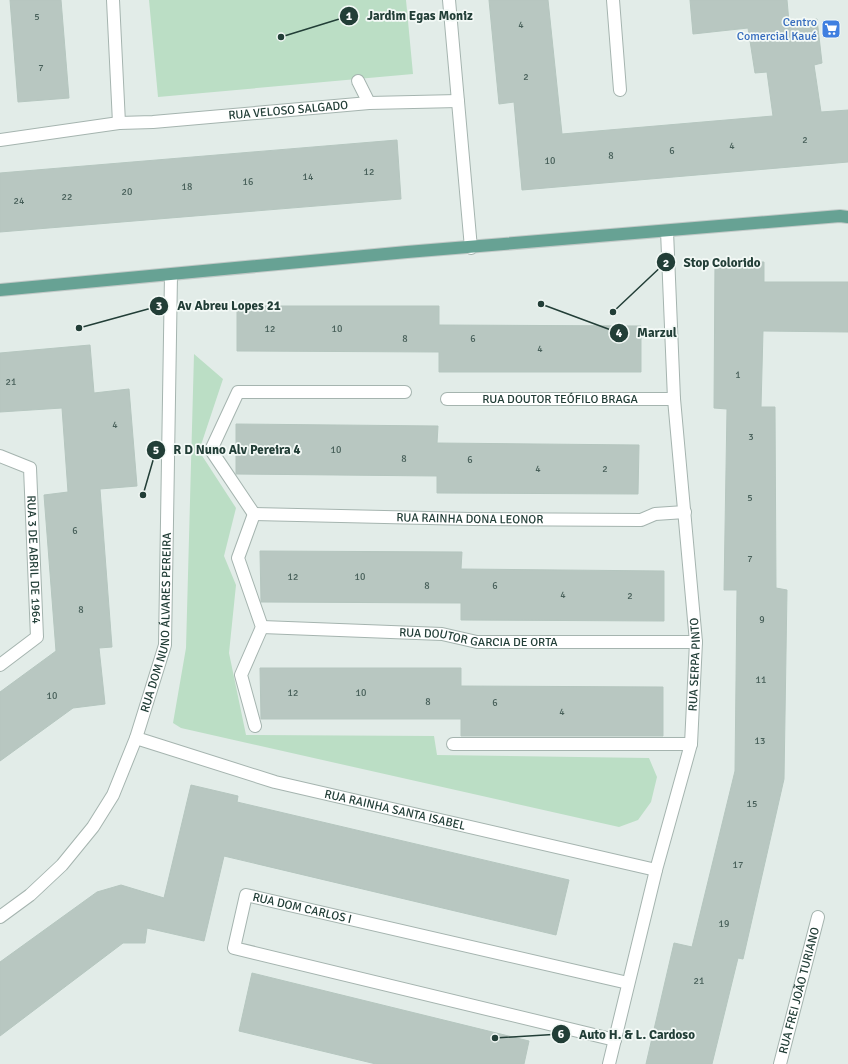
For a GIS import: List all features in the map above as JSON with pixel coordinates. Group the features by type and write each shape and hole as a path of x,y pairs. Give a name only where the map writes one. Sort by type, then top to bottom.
{"main road":[{"path":"0,290 845,214"}],"street":[{"path":"113,0 119,123"},
{"path":"449,0 471,248"},
{"path":"612,0 620,90"},
{"path":"358,81 370,103"},
{"name":"RUA VELOSO SALGADO","path":"0,140 119,123 153,122 370,103 458,101"},
{"name":"RUA SERPA PINTO","path":"609,1064 656,870 691,744 696,642 674,399 667,231"},
{"name":"RUA DOM NUNO ÁLVARES PEREIRA","path":"0,917 30,895 62,865 93,827 113,795 136,738 165,645 171,275"},
{"path":"255,726 241,675 262,627 238,558 254,514 212,450 238,392 405,392"},
{"name":"RUA DOUTOR TEÓFILO BRAGA","path":"447,399 674,399"},
{"name":"RUA 3 DE ABRIL DE 1964","path":"0,456 30,468 38,637 0,665"},
{"name":"RUA RAINHA DONA LEONOR","path":"254,514 471,520 641,520 655,514 685,512"},
{"name":"RUA DOUTOR GARCIA DE ORTA","path":"262,627 442,634 477,642 696,642"},
{"name":"RUA RAINHA SANTA ISABEL","path":"136,738 275,782 656,870"},
{"path":"453,744 691,744"},
{"name":"RUA DOM CARLOS I","path":"615,1040 234,948 246,895 628,983"},
{"name":"RUA FREI JOÃO TURIANO","path":"780,1064 818,917"}],"green space":[{"path":"149,0 406,0 413,74 158,97"},
{"path":"194,354 223,379 199,451 236,508 224,556 236,585 229,653 246,735 434,736 437,755 649,758 657,777 651,802 638,820 619,827 181,728 173,723 186,648"}],"building":[{"path":"10,0 61,0 69,98 18,102"},
{"path":"489,0 548,0 562,134 773,116 767,72 755,73 748,28 693,34 690,0 787,0 789,22 817,19 822,63 814,65 821,112 848,110 848,162 522,190 514,102 499,104"},
{"path":"397,140 401,199 0,232 0,173"},
{"path":"715,261 764,262 764,282 848,282 848,332 763,331 761,407 775,407 776,588 787,590 784,779 743,959 738,958 712,1064 646,1064 674,943 692,947 735,771 737,590 724,590 727,409 714,408"},
{"path":"237,306 439,306 439,325 641,326 641,372 439,372 439,352 237,351"},
{"path":"90,345 94,393 129,389 137,486 100,489 112,647 99,648 105,704 73,708 0,761 0,692 56,651 44,495 68,492 62,408 0,412 0,353"},
{"path":"236,424 438,426 437,443 639,445 638,494 437,493 437,476 236,474"},
{"path":"260,551 462,552 461,569 664,571 664,621 461,620 461,603 261,602"},
{"path":"260,668 461,668 461,686 663,687 663,736 461,736 461,719 261,719"},
{"path":"191,785 238,796 237,802 569,880 556,935 224,856 204,941 147,928 145,943 123,943 0,1036 0,962 97,892 121,885 164,898"},
{"path":"252,973 529,1041 524,1064 376,1064 239,1031"}],"place":[{"name":"Centro Comercial Kaué","path":"831,29"},
{"name":"Jardim Egas Moniz","path":"281,37"},
{"name":"Marzul","path":"541,304"},
{"name":"Stop Colorido","path":"613,312"},
{"name":"Av Abreu Lopes 21","path":"79,328"},
{"name":"R D Nuno Alv Pereira 4","path":"143,495"},
{"name":"Auto H. & L. Cardoso","path":"495,1038"}]}
